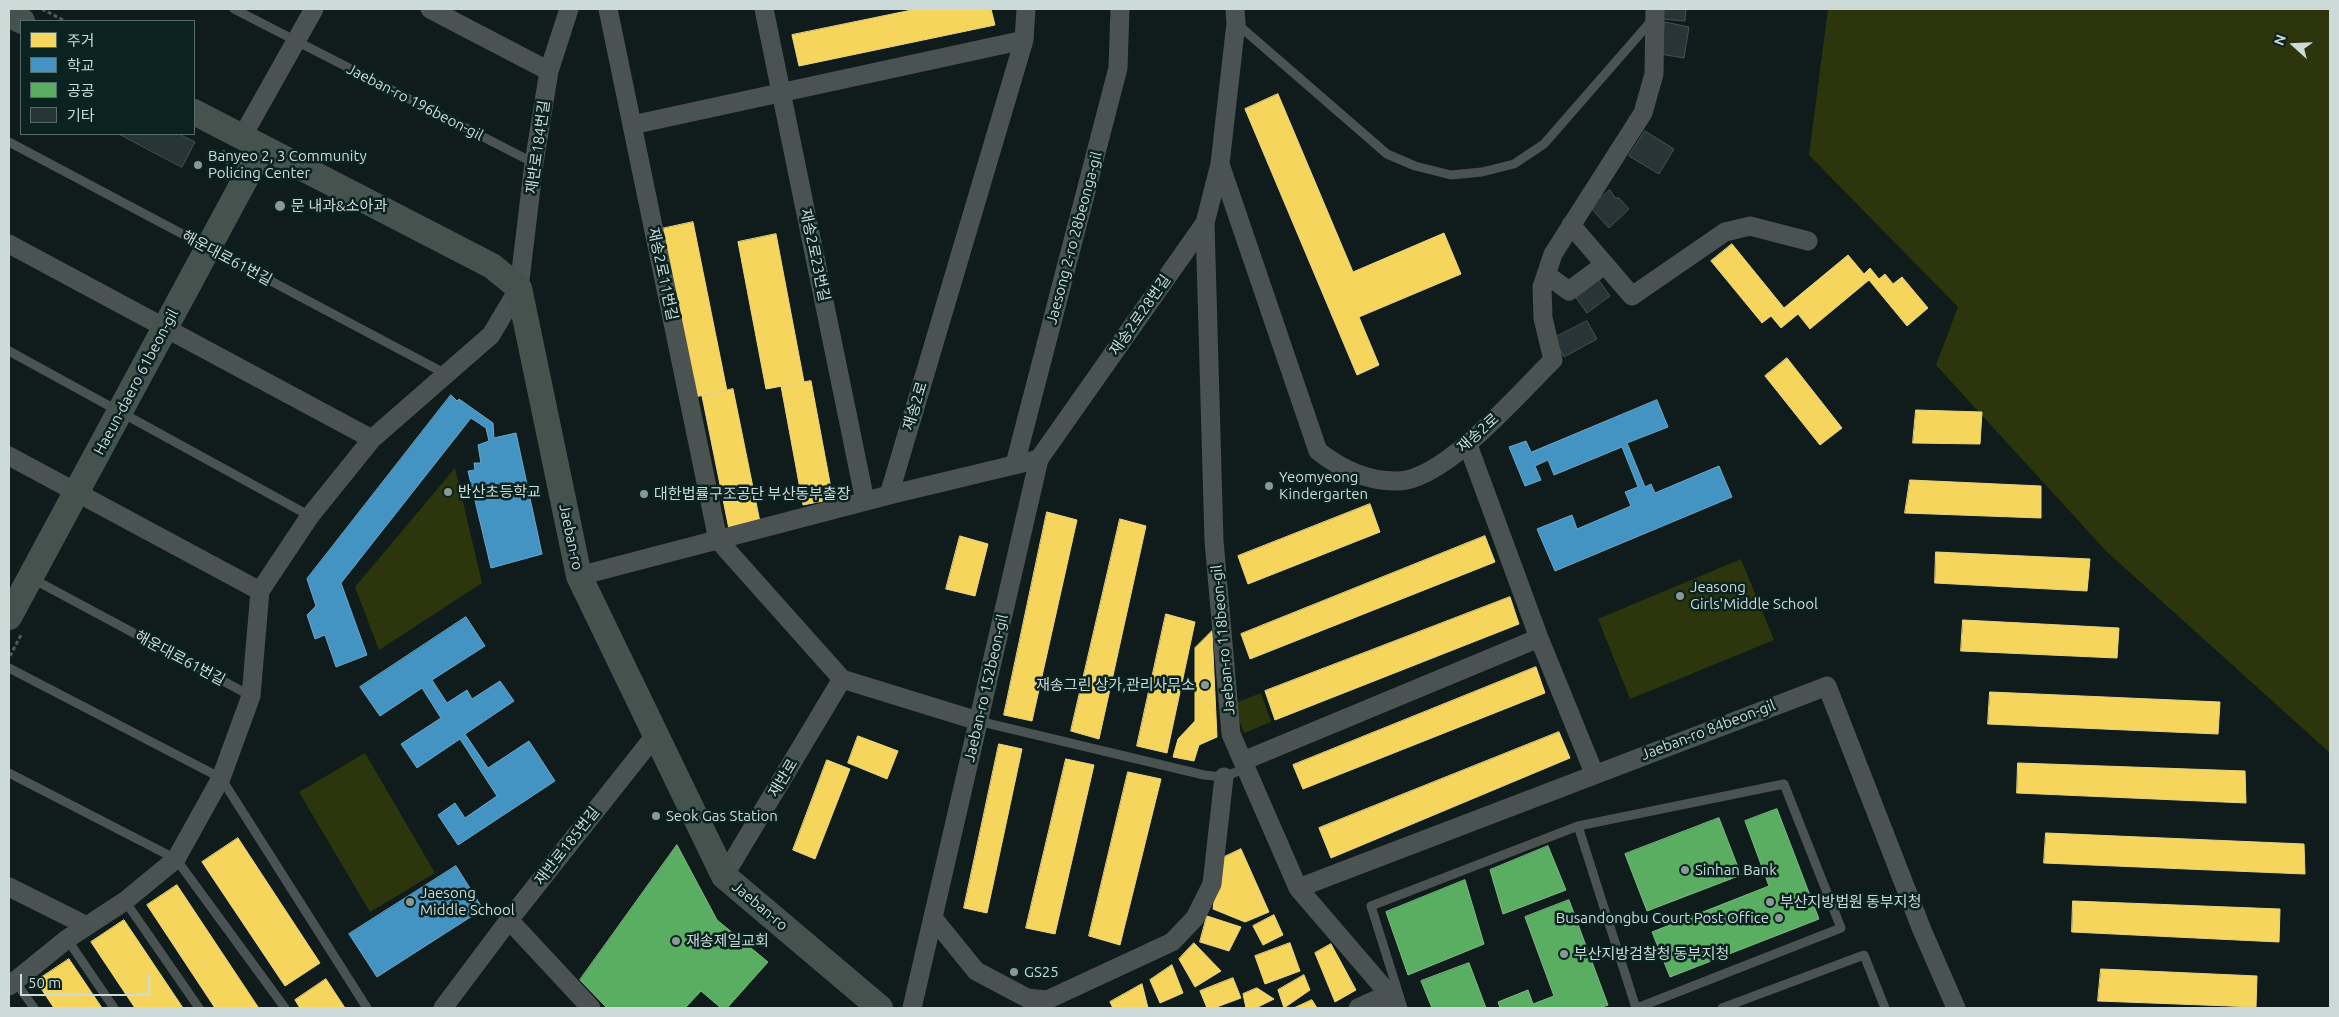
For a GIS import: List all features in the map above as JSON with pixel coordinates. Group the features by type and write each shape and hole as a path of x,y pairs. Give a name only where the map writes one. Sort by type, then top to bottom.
{"main road":[{"path":"9,14 20,20"},
{"path":"195,113 492,266 519,288"},
{"name":"Haeun-daero 61beon-gil","path":"17,622 30,578 208,248 252,142"},
{"name":"Jaeban-ro","path":"519,288 578,576 657,734 724,876 880,1008"}],"street":[{"path":"252,142 296,41 314,9"},
{"path":"430,9 549,71"},
{"name":"재반로184번길","path":"519,288 534,163 549,71 569,9"},
{"name":"재송2로11번길","path":"608,9 718,540"},
{"name":"재송2로23번길","path":"764,9 865,501"},
{"name":"재송2로","path":"889,495 1024,40 1026,9"},
{"name":"Jaesong 2-ro 28beonga-gil","path":"1015,464 1118,68 1120,9"},
{"name":"재송2로","path":"1220,164 1318,451 1338,466 1372,479 1400,481 1434,469 1468,444 1553,360 1543,318 1542,287 1553,254 1643,113 1654,74 1655,13"},
{"name":"재송2로28번길","path":"1039,459 1204,223 1220,164 1235,16"},
{"path":"632,125 1024,40"},
{"name":"Jaeban-ro 118beon-gil","path":"1204,223 1214,541 1231,734 1298,888 1390,1001"},
{"path":"1572,225 1632,296 1725,232 1750,226 1808,241"},
{"path":"9,244 372,439"},
{"path":"1547,275 1568,291 1604,265"},
{"path":"12,983 67,939 125,901 176,859 221,778 251,696 260,591 310,516 372,439 491,335 519,288"},
{"path":"1298,888 1594,773 1539,638 1468,444"},
{"path":"9,456 260,591"},
{"path":"578,576 865,501 1039,459"},
{"name":"Jaeban-ro 152beon-gil","path":"912,1008 1039,459"},
{"path":"718,540 842,679 978,721"},
{"path":"1244,764 1539,638"},
{"name":"재반로","path":"724,876 842,679"},
{"name":"Jaeban-ro 84beon-gil","path":"1594,773 1827,686 1919,921 1956,1008"},
{"name":"재반로185번길","path":"443,1008 509,920 657,734"},
{"path":"933,918 976,971 1027,998 1047,1000 1172,942 1195,918 1212,884 1224,777"},
{"path":"9,886 87,926"},
{"path":"509,920 591,1008"},
{"path":"1358,1008 1390,1001"}],"lane":[{"name":"Jaeban-ro 196beon-gil","path":"234,9 534,163"},
{"path":"1235,16 1387,154 1414,166 1452,175 1482,172 1514,164 1544,144 1655,13"},
{"name":"해운대로61번길","path":"9,142 446,374"},
{"path":"9,351 310,516"},
{"name":"해운대로61번길","path":"30,578 251,696"},
{"path":"9,668 221,778 367,1008"},
{"path":"978,721 1204,775 1224,777 1244,764"},
{"path":"9,773 176,859 284,1008"},
{"path":"1403,1008 1371,906 1578,826 1784,784 1841,928 1637,1008 1578,826"},
{"path":"125,901 199,1008"},
{"path":"67,939 114,1008"},
{"path":"1722,1008 1864,956 1885,1008"},
{"path":"12,983 34,1008"}],"path":[{"path":"42,9 63,20"},
{"path":"9,659 17,622"}],"green space":[{"path":"1828,9 2330,9 2330,753 2106,551 1936,365 1958,307 1809,155"},
{"path":"455,468 482,583 379,650 355,587"},
{"path":"1741,559 1774,640 1630,699 1598,619"},
{"path":"1261,693 1271,722 1244,733 1233,704"},
{"path":"365,753 435,873 370,912 299,792"}],"building: 주거":[{"path":"917,9 991,9 995,25 799,66 792,35"},
{"path":"1278,94 1353,272 1444,233 1461,274 1359,317 1379,365 1357,375 1245,109"},
{"path":"693,222 727,391 694,397 661,229"},
{"path":"776,234 804,382 766,389 738,242"},
{"path":"1732,244 1784,308 1848,255 1864,274 1870,268 1879,279 1885,274 1893,284 1902,277 1928,308 1907,326 1869,280 1810,329 1798,314 1781,328 1771,316 1762,323 1711,261"},
{"path":"1787,358 1842,428 1820,445 1765,376"},
{"path":"811,381 833,499 803,505 781,386"},
{"path":"733,389 761,527 730,534 702,396"},
{"path":"1916,410 1982,412 1980,444 1913,443"},
{"path":"1910,480 2041,486 2041,518 1905,513"},
{"path":"1370,504 1380,532 1248,584 1238,556"},
{"path":"1047,512 1077,520 1032,721 1004,715"},
{"path":"1120,519 1146,526 1099,739 1071,731"},
{"path":"960,536 988,544 975,596 946,589"},
{"path":"1485,536 1495,562 1250,659 1241,634"},
{"path":"1936,552 2090,559 2087,591 1935,583"},
{"path":"1510,597 1519,624 1275,720 1265,691"},
{"path":"1166,614 1195,622 1167,753 1137,746"},
{"path":"1963,620 2119,628 2117,658 1961,651"},
{"name":"재송그린 상가,관리사무소","path":"1212,631 1217,737 1199,745 1194,761 1173,757 1178,739 1195,721 1195,648"},
{"path":"1536,667 1545,693 1303,789 1293,765"},
{"path":"1990,692 2220,702 2218,734 1988,724"},
{"path":"1559,732 1570,758 1331,858 1319,828"},
{"path":"858,736 898,751 887,779 848,763"},
{"path":"999,744 1022,749 987,913 964,908"},
{"path":"1066,759 1094,765 1055,934 1026,928"},
{"path":"827,760 850,769 815,859 793,850"},
{"path":"2018,763 2245,771 2246,803 2017,793"},
{"path":"1128,772 1161,779 1120,945 1089,936"},
{"path":"2046,833 2304,844 2305,874 2044,863"},
{"path":"238,838 320,963 285,986 202,862"},
{"path":"1241,849 1269,912 1245,922 1213,909 1220,859"},
{"path":"177,885 257,1008 215,1008 147,905"},
{"path":"2073,901 2280,909 2279,942 2072,932"},
{"path":"1274,915 1283,935 1263,945 1253,926"},
{"path":"1207,916 1241,927 1229,951 1200,942"},
{"path":"124,920 183,1008 135,1008 91,942"},
{"path":"1194,943 1221,971 1195,987 1179,959"},
{"path":"1290,943 1300,971 1265,984 1255,956"},
{"path":"1331,944 1356,990 1335,1002 1315,953"},
{"path":"69,959 102,1008 54,1008 36,981"},
{"path":"1172,965 1183,993 1160,1003 1150,980"},
{"path":"2101,969 2257,976 2256,1007 2098,1001"},
{"path":"1304,975 1310,990 1284,1008 1278,990"},
{"path":"1233,978 1241,998 1214,1008 1207,1008 1200,991"},
{"path":"326,979 345,1008 300,1008 295,1000"},
{"path":"1142,984 1148,1008 1113,1008 1110,1002"},
{"path":"1257,988 1274,999 1256,1008 1246,1008 1243,994"},
{"path":"1312,1000 1317,1008 1294,1008"}],"building: 학교":[{"path":"451,395 457,401 459,399 493,423 494,438 516,433 542,554 491,568 468,471 475,470 474,463 481,463 478,445 489,441 486,428 471,418 341,583 367,655 336,667 325,635 315,639 307,615 316,606 307,579"},
{"path":"1657,400 1668,427 1627,443 1645,487 1651,484 1655,493 1719,466 1732,497 1555,571 1537,529 1572,515 1577,529 1631,506 1625,492 1638,487 1622,447 1554,475 1548,460 1535,466 1541,480 1525,486 1509,447 1526,441 1531,452"},
{"path":"466,617 485,646 432,680 447,703 467,690 472,699 500,681 514,701 465,734 488,768 529,741 555,781 458,845 438,815 455,803 465,818 497,796 460,739 417,768 401,744 441,718 422,688 380,716 360,687"},
{"path":"456,866 483,909 377,977 349,934"}],"building: 공공":[{"name":"부산지방법원 동부지청","path":"1777,809 1819,919 1670,977 1652,932 1769,886 1745,821"},
{"name":"부산지방법원 동부지청","path":"1719,818 1741,875 1647,911 1625,854"},
{"name":"재송제일교회","path":"677,845 717,920 768,962 727,1008 721,1008 701,991 685,1008 607,1008 580,980"},
{"path":"1548,846 1566,890 1503,914 1490,870"},
{"path":"1465,880 1484,944 1408,975 1386,912"},
{"name":"부산지방검찰청 동부지청","path":"1569,900 1608,1005 1599,1008 1500,1008 1498,1002 1528,990 1533,1004 1554,996 1525,917"},
{"path":"1469,963 1486,1008 1432,1008 1421,981"}],"building: 기타":[{"path":"1662,9 1686,9 1685,21 1661,19"},
{"path":"1665,22 1689,27 1684,58 1660,54"},
{"path":"1645,131 1674,149 1659,174 1629,156"},
{"path":"121,135 181,135 195,142 182,167"},
{"path":"1610,190 1615,198 1619,198 1629,209 1609,228 1590,207"},
{"path":"1595,275 1610,296 1587,313 1572,292"},
{"path":"1587,321 1597,339 1564,357 1554,338"}],"place":[{"name":"Banyeo 2, 3 Community Policing Center","path":"198,165"},
{"name":"문 내과&소아과","path":"280,206"},
{"name":"Yeomyeong Kindergarten","path":"1269,486"},
{"name":"반산초등학교","path":"448,492"},
{"name":"대한법률구조공단 부산동부출장","path":"644,494"},
{"name":"Jeasong Girls'Middle School","path":"1680,596"},
{"name":"재송그린 상가,관리사무소","path":"1205,685"},
{"name":"Seok Gas Station","path":"656,816"},
{"name":"Sinhan Bank","path":"1685,870"},
{"name":"Jaesong Middle School","path":"410,902"},
{"name":"부산지방법원 동부지청","path":"1770,902"},
{"name":"Busandongbu Court Post Office","path":"1779,918"},
{"name":"재송제일교회","path":"676,941"},
{"name":"부산지방검찰청 동부지청","path":"1564,954"},
{"name":"GS25","path":"1014,972"}]}
